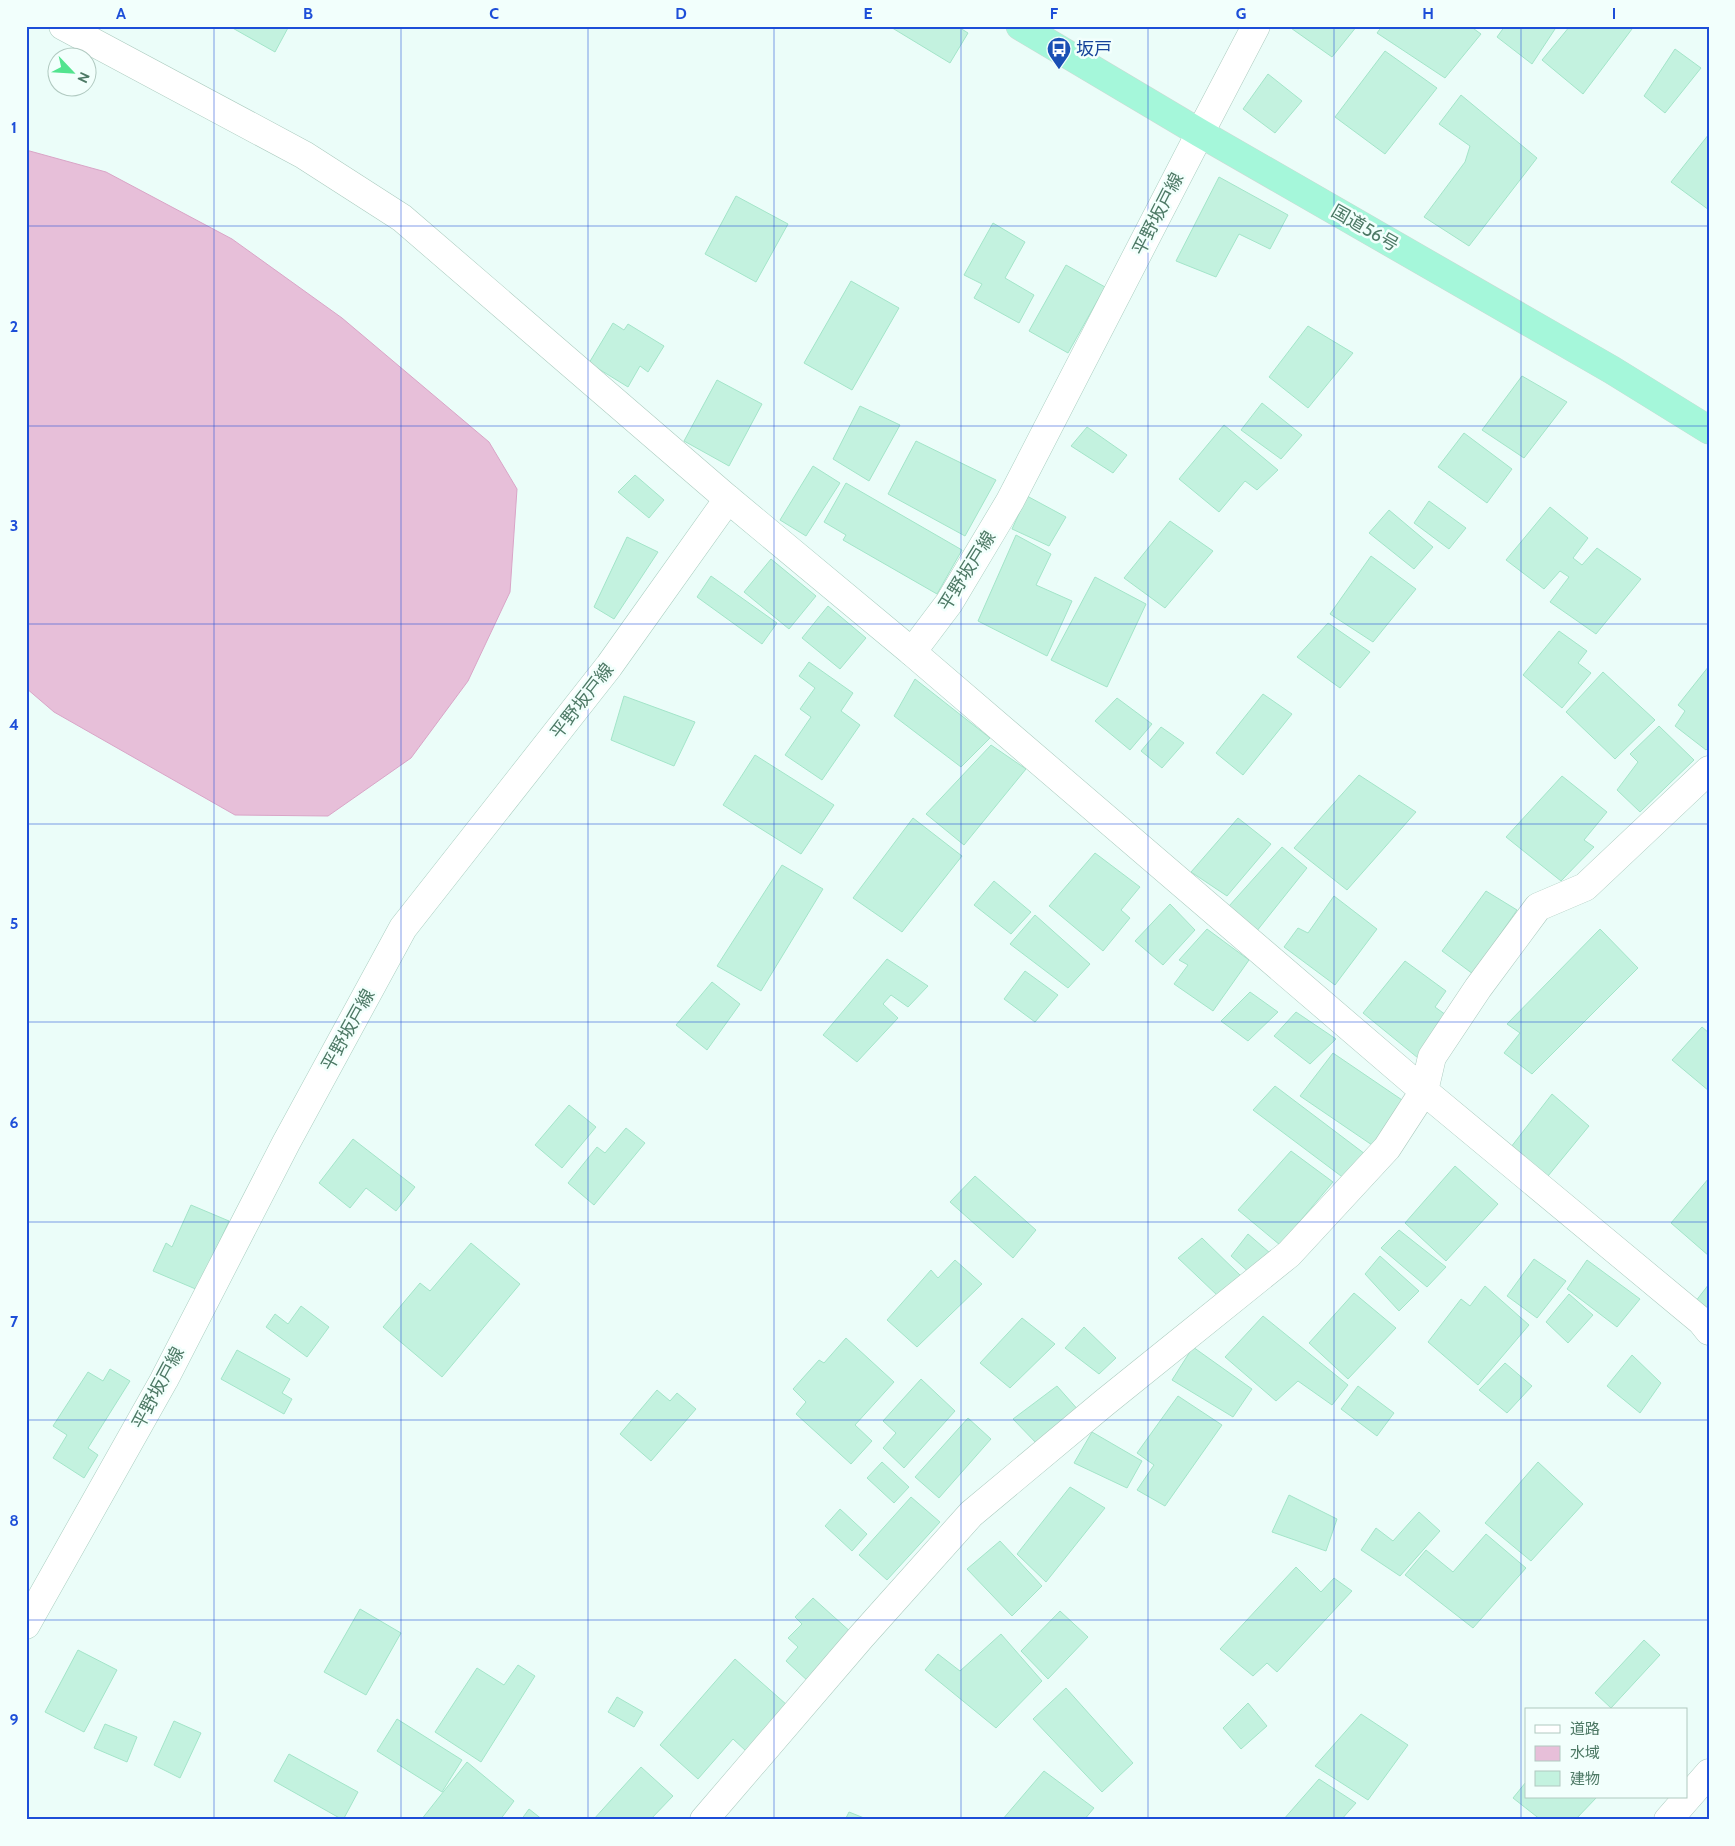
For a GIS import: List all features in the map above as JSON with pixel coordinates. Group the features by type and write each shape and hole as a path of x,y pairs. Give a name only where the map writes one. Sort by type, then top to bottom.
{"highway":[{"name":"国道56号","path":"1020,26 1200,133 1612,370 1709,430"}],"street":[{"path":"63,26 304,155 402,218 728,500 912,652 1424,1091 1701,1322 1709,1331"},
{"name":"平野坂戸線","path":"912,652 949,603 1010,501 1256,26"},
{"name":"平野坂戸線","path":"26,1625 164,1380 286,1143 403,928 609,666 728,500"},
{"path":"704,1820 861,1637 971,1514 1104,1403 1289,1254 1388,1148 1424,1091 1432,1057 1478,988 1538,907 1585,887 1709,770"},
{"path":"1688,1797 1709,1773"},
{"path":"1668,1820 1687,1798"}],"water":[{"path":"26,150 106,172 232,239 342,318 489,442 517,489 510,592 468,681 411,758 328,816 235,815 54,712 26,688"}],"building":[{"path":"229,26 289,26 275,52"},
{"path":"889,26 957,26 968,33 950,63"},
{"path":"1288,26 1357,26 1332,57"},
{"path":"1382,26 1426,26 1429,29 1431,26 1470,26 1481,34 1445,78 1377,33"},
{"path":"1505,26 1551,26 1555,29 1532,64 1497,37"},
{"path":"1570,26 1628,26 1632,29 1583,94 1542,60"},
{"path":"1675,49 1701,68 1665,113 1644,96"},
{"path":"1385,51 1437,88 1385,154 1335,117"},
{"path":"1268,74 1302,101 1275,133 1243,109"},
{"path":"1461,95 1537,158 1469,246 1424,217 1465,162 1470,146 1439,124"},
{"path":"1709,134 1709,210 1671,182"},
{"path":"1219,177 1288,215 1270,249 1239,234 1216,277 1176,261"},
{"path":"736,196 788,224 756,282 705,254"},
{"path":"993,223 1025,242 1005,278 1034,295 1019,323 974,298 982,284 964,275"},
{"path":"1066,265 1105,287 1068,353 1029,331"},
{"path":"851,281 899,308 852,390 804,363"},
{"path":"613,323 624,330 628,324 664,346 648,372 640,366 628,387 589,363"},
{"path":"1308,326 1353,353 1308,408 1269,377"},
{"path":"1522,376 1567,402 1524,458 1482,430"},
{"path":"717,380 762,404 729,466 684,441"},
{"path":"1262,403 1302,435 1281,459 1241,430"},
{"path":"860,406 900,425 869,481 833,459"},
{"path":"1224,425 1278,470 1257,490 1245,481 1219,512 1179,479"},
{"path":"1087,427 1127,455 1113,473 1071,446"},
{"path":"1464,433 1512,469 1487,503 1438,467"},
{"path":"916,441 996,480 965,536 888,494"},
{"path":"813,466 840,483 806,536 780,520"},
{"path":"635,475 664,500 649,518 618,492"},
{"path":"846,483 962,550 937,594 843,540 846,535 824,522"},
{"path":"1027,496 1066,517 1049,546 1012,529"},
{"path":"1429,501 1466,528 1449,549 1414,523"},
{"path":"1550,507 1588,538 1573,558 1582,565 1597,548 1641,579 1596,634 1550,602 1569,577 1560,571 1544,589 1506,560"},
{"path":"1389,510 1433,547 1414,569 1369,533"},
{"path":"1170,521 1213,551 1165,608 1124,578"},
{"path":"1016,535 1051,554 1036,585 1072,601 1047,656 978,621"},
{"path":"627,537 658,552 614,619 594,607"},
{"path":"1371,556 1416,589 1373,642 1330,614"},
{"path":"771,559 816,596 789,629 744,592"},
{"path":"711,576 777,623 762,644 697,597"},
{"path":"1095,577 1146,604 1107,687 1051,660"},
{"path":"828,606 866,638 840,669 802,638"},
{"path":"1328,623 1370,652 1340,688 1297,657"},
{"path":"1559,631 1587,651 1578,663 1591,673 1562,708 1523,675"},
{"path":"809,662 853,693 841,711 860,725 822,780 785,755 811,717 800,709 815,688 799,676"},
{"path":"1709,666 1709,747 1706,750 1675,726 1685,711 1678,705"},
{"path":"1603,672 1655,720 1615,759 1566,712"},
{"path":"915,679 990,738 961,767 894,716"},
{"path":"1263,694 1292,714 1243,775 1216,753"},
{"path":"624,696 695,722 674,766 611,740"},
{"path":"1117,698 1152,724 1130,750 1095,721"},
{"path":"1659,726 1694,760 1640,812 1617,790 1638,762 1630,754"},
{"path":"1161,727 1184,743 1162,768 1141,751"},
{"path":"991,745 1026,769 964,845 926,814"},
{"path":"755,755 834,805 801,854 723,805"},
{"path":"1359,775 1416,812 1347,890 1294,848"},
{"path":"1562,776 1607,812 1584,840 1594,847 1561,881 1506,837"},
{"path":"913,818 962,856 902,932 853,898"},
{"path":"1238,818 1271,844 1227,896 1191,872"},
{"path":"1282,847 1307,868 1256,932 1229,906"},
{"path":"1095,853 1140,887 1121,910 1130,918 1103,951 1049,906"},
{"path":"782,865 823,889 761,991 717,966"},
{"path":"994,881 1031,912 1011,934 974,905"},
{"path":"1486,891 1517,910 1473,974 1442,951"},
{"path":"1334,896 1377,929 1335,985 1284,947 1298,928 1308,933"},
{"path":"1170,904 1195,930 1163,965 1135,941"},
{"path":"1035,915 1090,964 1068,988 1010,944"},
{"path":"1207,929 1249,960 1213,1011 1174,984 1188,965 1179,960"},
{"path":"1600,929 1638,968 1532,1074 1504,1053 1520,1033 1507,1024"},
{"path":"887,959 928,986 908,1007 891,995 883,1004 898,1018 857,1062 823,1035"},
{"path":"1405,961 1446,991 1435,1007 1446,1015 1418,1058 1363,1013"},
{"path":"1025,971 1058,995 1035,1022 1004,999"},
{"path":"712,982 740,1004 707,1050 676,1025"},
{"path":"1250,992 1278,1012 1248,1041 1221,1021"},
{"path":"1296,1012 1336,1039 1310,1064 1274,1036"},
{"path":"1702,1027 1709,1033 1709,1091 1672,1060"},
{"path":"1333,1053 1405,1102 1372,1145 1300,1096"},
{"path":"1275,1086 1365,1154 1345,1179 1253,1110"},
{"path":"1552,1094 1589,1126 1548,1176 1511,1147"},
{"path":"569,1105 596,1127 562,1168 535,1145"},
{"path":"626,1128 645,1143 594,1205 568,1183 597,1147 605,1153"},
{"path":"353,1139 415,1187 396,1211 366,1188 350,1208 319,1183"},
{"path":"1291,1151 1333,1182 1280,1245 1238,1210"},
{"path":"1455,1166 1498,1204 1446,1261 1405,1223"},
{"path":"975,1176 1036,1230 1013,1258 950,1202"},
{"path":"1709,1178 1709,1256 1671,1223"},
{"path":"191,1205 229,1221 198,1290 153,1271 166,1243 172,1247"},
{"path":"1399,1230 1446,1267 1427,1287 1381,1248"},
{"path":"1248,1234 1270,1253 1252,1275 1231,1256"},
{"path":"1202,1238 1241,1276 1218,1296 1178,1258"},
{"path":"471,1243 520,1284 442,1377 383,1327 420,1283 430,1291"},
{"path":"1380,1256 1419,1291 1399,1311 1365,1274"},
{"path":"1534,1259 1566,1281 1537,1318 1507,1296"},
{"path":"955,1260 982,1284 917,1347 887,1320 931,1270 938,1278"},
{"path":"1587,1260 1640,1299 1617,1327 1567,1289"},
{"path":"1709,1284 1709,1320 1692,1306"},
{"path":"1485,1286 1529,1325 1478,1385 1428,1342 1461,1299 1470,1306"},
{"path":"1354,1293 1396,1328 1348,1379 1309,1343"},
{"path":"1569,1294 1593,1315 1568,1343 1546,1322"},
{"path":"301,1306 329,1327 307,1357 266,1327 275,1314 288,1324"},
{"path":"1263,1316 1348,1385 1332,1405 1298,1381 1276,1401 1225,1357"},
{"path":"1022,1318 1055,1344 1010,1388 980,1363"},
{"path":"1084,1327 1116,1358 1099,1374 1065,1348"},
{"path":"846,1338 894,1382 855,1425 872,1441 851,1464 796,1414 806,1402 793,1389 819,1360 824,1363"},
{"path":"1193,1347 1252,1389 1233,1417 1172,1380"},
{"path":"237,1350 290,1379 282,1393 292,1399 284,1414 221,1379"},
{"path":"1632,1355 1661,1383 1640,1413 1607,1386"},
{"path":"1505,1363 1532,1386 1507,1413 1479,1390"},
{"path":"110,1369 130,1381 88,1448 98,1455 84,1478 53,1458 67,1435 53,1426 88,1372 103,1381"},
{"path":"921,1379 955,1411 904,1468 883,1448 896,1433 883,1421"},
{"path":"1057,1386 1080,1412 1039,1446 1013,1419"},
{"path":"1358,1386 1394,1413 1377,1436 1341,1409"},
{"path":"657,1390 670,1401 677,1393 696,1409 651,1461 620,1434"},
{"path":"1178,1396 1222,1425 1165,1506 1137,1490 1154,1465 1137,1453"},
{"path":"968,1418 991,1439 939,1498 915,1477"},
{"path":"1092,1432 1142,1461 1127,1488 1074,1463"},
{"path":"882,1462 909,1487 894,1503 867,1478"},
{"path":"1538,1462 1583,1504 1531,1561 1485,1523"},
{"path":"1070,1487 1105,1508 1046,1582 1017,1554"},
{"path":"1289,1495 1337,1519 1326,1551 1272,1532"},
{"path":"911,1497 940,1522 887,1580 859,1555"},
{"path":"840,1509 867,1534 852,1551 825,1526"},
{"path":"1419,1512 1440,1531 1400,1576 1361,1550 1376,1528 1393,1541"},
{"path":"1486,1534 1526,1568 1473,1628 1405,1575 1426,1550 1453,1572"},
{"path":"1000,1541 1042,1586 1012,1616 967,1569"},
{"path":"1296,1567 1321,1592 1334,1578 1352,1591 1277,1672 1267,1663 1253,1676 1220,1649"},
{"path":"813,1598 853,1634 809,1682 786,1661 798,1647 788,1638 802,1624 795,1617"},
{"path":"360,1609 401,1633 366,1695 324,1672"},
{"path":"1060,1611 1088,1637 1048,1679 1021,1651"},
{"path":"1001,1634 1042,1681 996,1728 925,1670 938,1654 960,1671"},
{"path":"1644,1640 1660,1655 1611,1708 1595,1693"},
{"path":"78,1650 117,1670 84,1732 45,1712"},
{"path":"735,1659 787,1705 746,1751 733,1739 698,1779 660,1745"},
{"path":"518,1665 535,1676 481,1762 435,1732 477,1668 504,1685"},
{"path":"1066,1688 1133,1763 1102,1792 1033,1719"},
{"path":"617,1697 643,1712 634,1727 608,1712"},
{"path":"1248,1703 1267,1726 1241,1749 1223,1728"},
{"path":"1361,1714 1408,1745 1368,1800 1315,1766"},
{"path":"397,1719 462,1760 442,1792 377,1751"},
{"path":"174,1721 201,1733 180,1778 154,1765"},
{"path":"105,1724 137,1737 127,1762 94,1748"},
{"path":"289,1754 358,1792 343,1820 274,1781"},
{"path":"467,1762 514,1801 500,1820 421,1820"},
{"path":"641,1767 673,1796 650,1820 593,1820"},
{"path":"1044,1771 1094,1808 1084,1820 1002,1820"},
{"path":"1319,1779 1356,1803 1341,1820 1283,1820"},
{"path":"1525,1783 1525,1798 1596,1798 1575,1820 1541,1820 1513,1798"},
{"path":"529,1809 543,1820 521,1820"},
{"path":"849,1812 869,1820 845,1820"}],"place":[{"name":"坂戸","path":"1059,70"}]}
